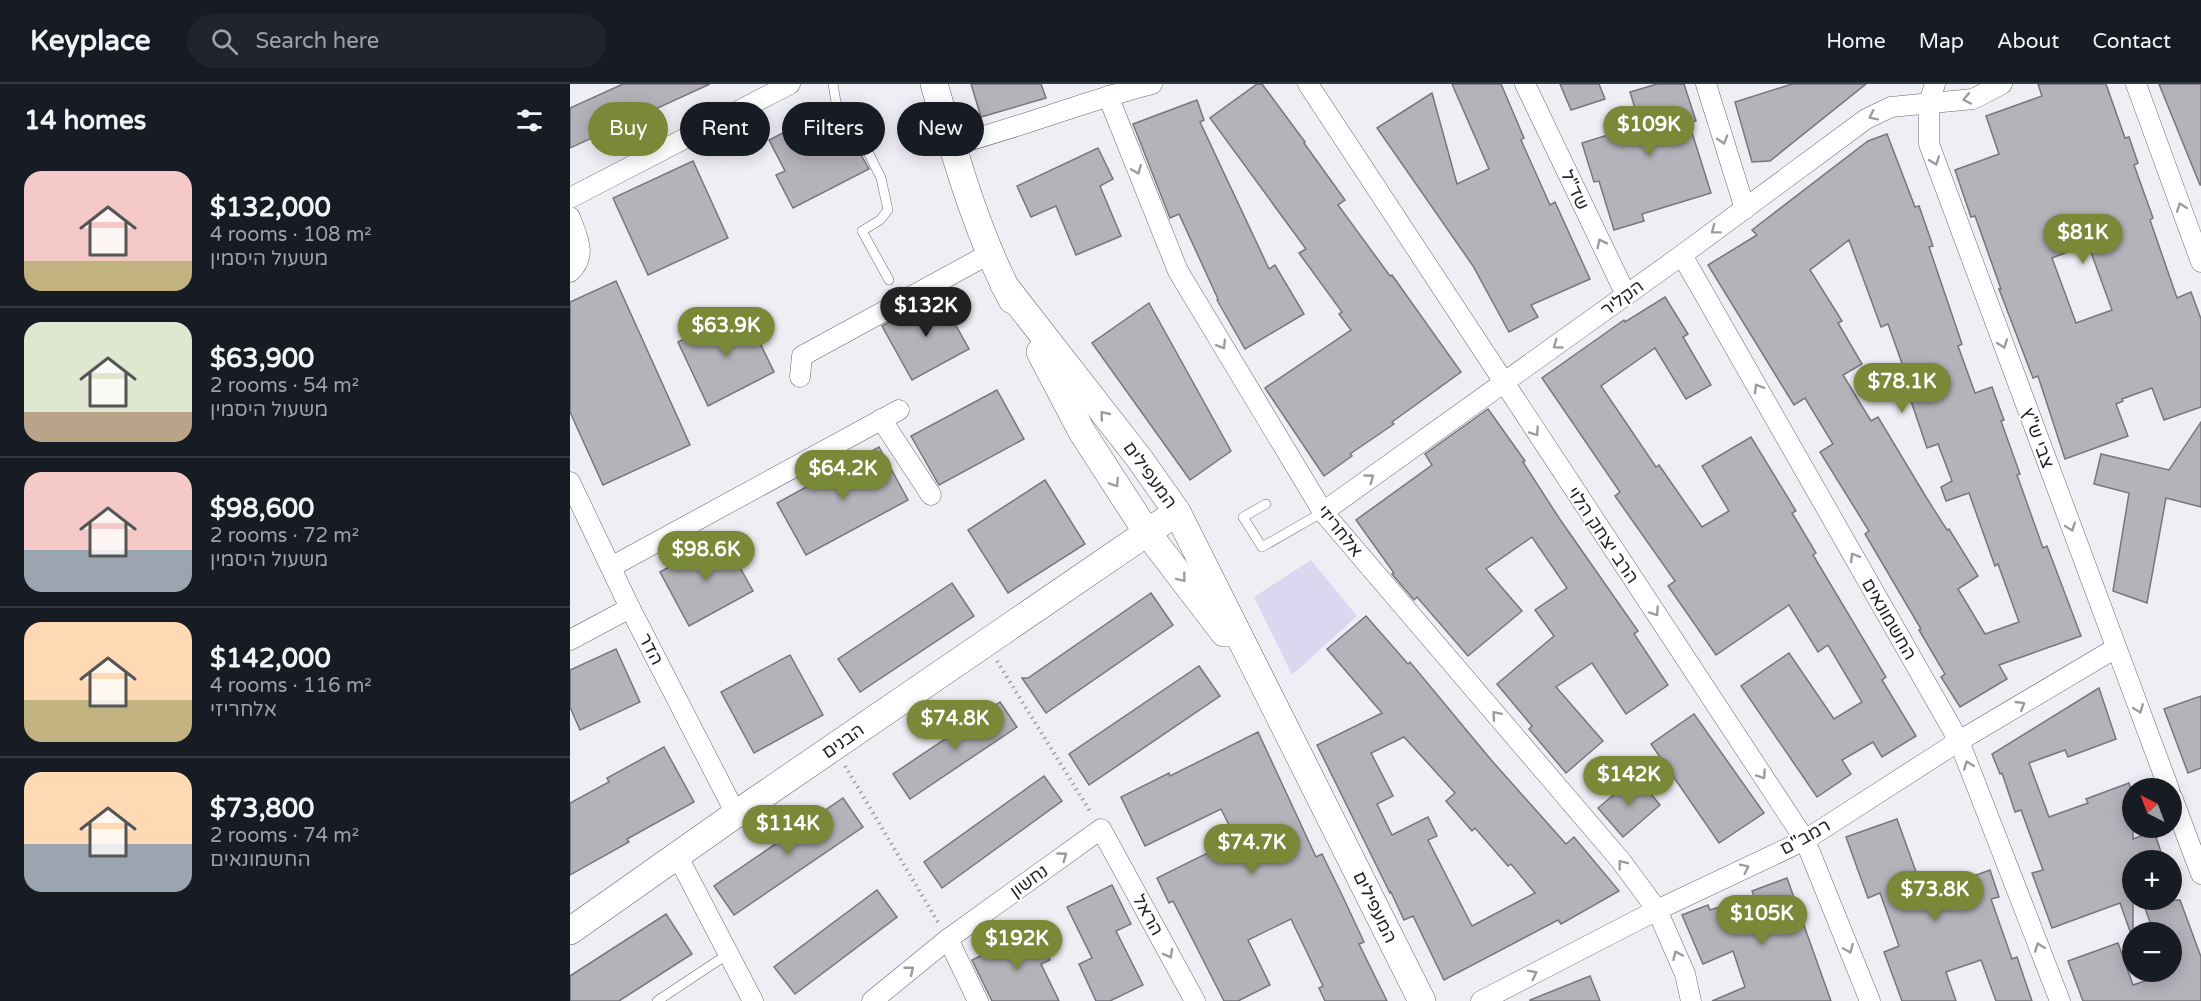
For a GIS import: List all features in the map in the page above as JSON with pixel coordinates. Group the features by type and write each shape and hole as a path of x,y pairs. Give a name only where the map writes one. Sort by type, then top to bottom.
{"street":[{"path":"570,198 790,84"},
{"name":"המעפילים","path":"934,84 939,102"},
{"path":"984,137 1130,87 1152,84"},
{"name":"הרב יצחק הלוי","path":"1308,84 1805,840 1870,1001"},
{"name":"שד\"ל","path":"1525,84 1626,295"},
{"path":"1706,84 1744,209"},
{"name":"צבי ש\"ץ","path":"1935,84 1929,103 1929,144 2165,778"},
{"name":"הקליר","path":"1323,513 1682,255 1866,119 1891,107 1973,99 2002,84"},
{"path":"2136,84 2201,262"},
{"name":"אלחריזי","path":"1108,96 1178,271 1323,513 1621,861 1657,910 1685,974 1691,1001"},
{"name":"המעפילים","path":"955,156 966,193 989,254 1082,432 1146,531 1264,684"},
{"path":"570,217 582,248 577,265 570,272"},
{"path":"800,377 802,356 989,254"},
{"name":"החשמונאים","path":"1682,255 1959,741 2060,1001"},
{"name":"המעפילים","path":"1005,285 1139,458 1177,512 1422,1001"},
{"path":"611,567 890,415 930,495"},
{"name":"הדר","path":"570,482 630,608 736,814"},
{"name":"הבנים","path":"572,926 1146,531 1177,512"},
{"path":"570,640 630,608"},
{"name":"רמב\"ם","path":"1481,1001 1657,910 1805,840 1959,741 2116,648"},
{"path":"2182,824 2201,874"},
{"name":"נחשון","path":"872,1001 948,939 1101,829"},
{"name":"הראל","path":"1101,829 1195,1001"},
{"path":"677,855 753,1001"},
{"path":"948,939 978,1001"}],"lane":[{"path":"833,84 836,102 866,148 884,188 888,210 880,220 862,231 889,280"},
{"path":"1266,504 1244,517 1262,547 1323,513"},
{"path":"657,1001 728,954"}],"path":[{"path":"986,642 1101,829"},
{"path":"833,748 948,939"}],"shaded area":[{"path":"1311,560 1357,616 1292,675 1254,597"}],"building":[{"path":"623,84 710,84 668,103 588,102 588,140 570,148 570,108"},
{"path":"971,84 1041,84 1046,98 984,116 984,102 976,102"},
{"path":"1257,84 1262,84 1305,142 1345,200 1338,205 1390,276 1392,275 1461,372 1392,422 1394,424 1350,454 1352,456 1324,476 1265,388 1351,330 1339,314 1342,312 1299,253 1306,249 1210,118"},
{"path":"1452,84 1501,84 1524,138 1521,140 1550,205 1555,202 1590,279 1531,305 1538,317 1509,332 1473,266 1377,128 1432,93 1457,184 1489,169"},
{"path":"1560,84 1599,84 1605,99 1571,110"},
{"path":"1657,84 1684,84 1696,121 1689,123 1711,193 1642,214 1644,221 1614,230 1599,181 1594,182 1582,143 1640,125 1630,92"},
{"path":"1792,84 1866,84 1770,161 1752,162 1735,102"},
{"path":"2038,84 2106,84 2125,138 2129,137 2138,163 2134,165 2177,298 2191,292 2201,319 2201,407 2164,420 2152,388 2122,399 2123,401 2116,404 2128,436 2065,459 2038,376 2033,378 1999,289 2001,289 1975,216 1971,217 1955,170 1999,154 1986,116 2042,96","holes":["2088,244 2112,310 2076,323 2052,258"]},
{"path":"2159,84 2201,84 2201,185 2200,185"},
{"path":"1197,100 1204,120 1200,122 1269,269 1275,265 1304,314 1245,349 1217,300 1179,214 1170,218 1133,124"},
{"path":"782,133 782,156 862,156 869,169 793,208 776,175 785,171 770,139"},
{"path":"1887,134 1915,207 1919,206 1933,246 1929,247 1962,344 1958,346 1975,393 1992,387 2004,420 2001,421 2020,474 2017,475 2043,548 2047,546 2081,636 1999,665 2007,679 1960,707 1941,677 1945,674 1919,630 1921,629 1865,534 1869,531 1820,452 1833,444 1805,398 1794,405 1708,265 1757,235 1752,230 1868,141","holes":["1849,240 1881,327 1888,324 1909,383 1898,386 1904,403 1911,401 1927,448 1938,444 1952,481 1941,487 1946,501 1969,493 1995,566 1998,564 2019,622 1985,634 1958,589 1978,576 1926,497 1878,417 1871,421 1843,375 1862,364 1838,323 1842,321 1810,270"]},
{"path":"1098,148 1113,179 1100,186 1121,236 1076,255 1056,206 1031,217 1017,186"},
{"path":"693,161 728,238 648,275 613,198"},
{"path":"616,281 690,445 603,485 570,412 570,302"},
{"path":"939,295 969,349 912,380 882,326"},
{"path":"1665,297 1688,334 1683,337 1711,385 1686,399 1655,348 1601,386 1656,467 1659,465 1702,527 1729,511 1702,466 1751,437 1796,511 1792,513 1816,553 1813,555 1886,677 1882,680 1916,736 1882,757 1873,742 1842,760 1851,774 1817,797 1741,686 1789,653 1834,719 1862,702 1828,645 1818,652 1789,605 1716,655 1668,586 1675,581 1615,496 1620,492 1542,378 1624,320 1625,322"},
{"path":"1149,303 1231,451 1190,480 1092,343"},
{"path":"744,310 774,372 708,406 678,342"},
{"path":"997,390 1024,439 939,485 911,436"},
{"path":"1488,409 1525,461 1523,462 1559,518 1638,631 1634,634 1668,685 1626,714 1592,663 1556,687 1603,741 1566,773 1529,729 1532,726 1497,684 1554,636 1535,610 1567,588 1532,537 1486,569 1522,611 1468,656 1417,597 1414,600 1392,574 1394,573 1356,520 1432,465 1425,454"},
{"path":"2201,422 2201,507 2166,498 2147,603 2113,591 2129,493 2094,484 2101,454 2169,470"},
{"path":"879,447 908,500 806,555 777,503"},
{"path":"1045,480 1085,544 1008,593 968,530"},
{"path":"723,537 753,591 689,626 660,572"},
{"path":"952,583 974,616 860,692 838,659"},
{"path":"1151,593 1173,625 1046,713 1022,678 1028,678"},
{"path":"1366,616 1408,664 1410,662 1492,761 1566,844 1574,837 1619,891 1561,924 1558,920 1444,980 1413,916 1404,920 1317,745 1382,713 1327,649","holes":["1404,737 1455,793 1446,801 1472,831 1475,828 1508,866 1511,864 1535,893 1472,926 1428,840 1437,836 1428,817 1392,835 1377,804 1393,796 1371,753"]},
{"path":"616,649 640,702 580,730 570,707 570,670"},
{"path":"790,655 823,715 754,753 721,692"},
{"path":"1199,666 1220,696 1089,785 1069,754"},
{"path":"2099,688 2116,739 2068,757 2065,750 2029,763 2049,817 2088,803 2086,799 2122,786 2122,838 2156,838 2160,850 2122,850 2122,909 2120,903 2052,928 2032,873 2043,870 2021,810 2015,812 2002,773 2000,774 1992,754"},
{"path":"2201,696 2201,768 2188,773 2164,709"},
{"path":"1000,702 1017,727 910,799 893,774"},
{"path":"1694,714 1764,813 1719,843 1651,744"},
{"path":"1258,732 1316,857 1322,854 1342,895 1364,942 1359,944 1387,1001 1325,1001 1319,988 1323,986 1291,919 1248,940 1270,985 1238,1001 1224,1001 1173,901 1169,903 1157,878 1236,839 1221,809 1145,846 1121,797 1169,773 1170,776"},
{"path":"664,747 694,802 627,839 629,842 570,875 570,803 609,782 607,778"},
{"path":"1044,776 1062,801 942,888 924,862"},
{"path":"1636,776 1660,805 1623,837 1598,808"},
{"path":"843,798 863,827 734,915 714,886"},
{"path":"1897,819 1924,894 1990,870 1999,897 1991,899 2012,959 2017,957 2032,1001 1996,1001 1981,960 1946,972 1956,1001 1902,1001 1884,952 1899,946 1880,893 1868,898 1846,837"},
{"path":"1787,878 1831,1001 1712,1001 1745,987 1733,951 1703,964 1682,915 1708,905 1710,910 1754,896 1752,891"},
{"path":"1112,885 1131,924 1116,931 1143,985 1110,1001 1096,1001 1079,964 1092,958 1067,907"},
{"path":"877,890 897,917 795,994 774,967"},
{"path":"2182,905 2201,957 2201,1001 2083,1001 2068,961 2118,943 2122,954 2122,982 2132,982 2133,985 2142,982 2182,982 2182,922 2150,922 2146,910 2182,910"},
{"path":"2122,910 2133,910 2133,922 2127,922"},
{"path":"666,914 692,954 619,1001 570,1001 570,976"},
{"path":"1035,929 1050,960 1041,964 1059,1001 992,1001 972,960"},
{"path":"1590,976 1600,1001 1530,1001 1530,1000"}]}
